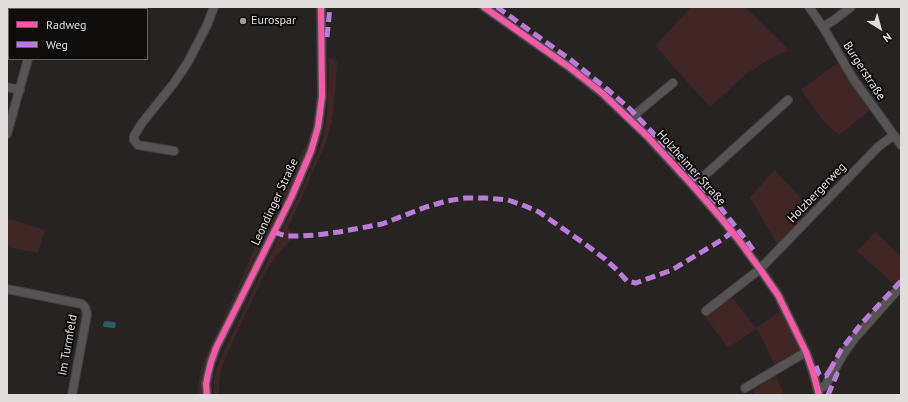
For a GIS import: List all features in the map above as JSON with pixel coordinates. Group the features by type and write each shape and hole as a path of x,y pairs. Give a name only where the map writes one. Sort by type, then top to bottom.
{"street":[{"path":"174,151 138,144 134,140 134,136 142,123 174,83 188,62 207,25 214,7"},
{"name":"Leondinger Straße","path":"207,395 206,384 216,348 291,198 311,151 318,127 322,96 321,7"},
{"name":"Holzheimer Straße","path":"484,7 569,67 602,93 662,151 720,217 760,269 778,296 806,352 818,392"},
{"name":"Burgerstraße","path":"809,7 823,27 854,80 901,145"},
{"path":"823,27 851,7"},
{"path":"7,134 28,60"},
{"path":"631,120 638,112 673,83"},
{"path":"7,87 20,90"},
{"path":"693,186 788,100"},
{"name":"Holzbergerweg","path":"706,311 760,269 877,148 894,135"},
{"path":"818,392 825,386 844,353 855,338 901,286"},
{"name":"Im Turmfeld","path":"7,289 77,302 85,307 87,314 72,395"},
{"path":"745,388 806,352"}],"shaded area":[{"path":"691,7 745,7 789,50 771,58 745,75 710,107 655,46"},
{"path":"328,57 337,61 333,115 326,143 288,228 292,233 290,241 276,256 265,273 221,369 219,395 214,395 214,379 216,370 224,351 298,198 318,152 323,137 327,115 329,75"},
{"path":"839,62 855,89 870,110 839,135 823,121 801,89"},
{"path":"313,129 309,144 294,180 241,285 207,359 203,372 202,395 199,395 199,380 206,355 236,292 270,214"},
{"path":"775,170 812,210 778,246 750,197"},
{"path":"7,218 45,230 38,253 7,247"},
{"path":"875,232 901,256 901,278 895,285 857,251"},
{"path":"730,295 756,328 781,310 799,347 797,353 775,367 762,338 756,329 728,348 704,315"},
{"path":"775,373 784,395 752,395 755,392 753,388"}],"water":[{"path":"105,321 115,322 115,328 104,327 103,325"}],"marked path":[{"path":"327,37 330,7"},
{"path":"497,7 571,60 630,109 675,156 720,207 756,254"},
{"path":"274,232 286,236 316,235 339,232 382,224 426,207 447,201 465,198 508,200 539,212 605,259 627,281 636,283 672,270 732,232"},
{"path":"828,395 837,374 830,370 841,350 861,324 901,281"},
{"path":"816,366 821,376 826,376 830,370"}],"cycle path":[{"path":"207,395 206,384 216,348 291,198 311,151 318,127 322,96 321,7"},
{"path":"484,7 569,67 602,93 648,137 720,217 738,239 778,295 806,352 819,395"}],"place":[{"name":"Eurospar","path":"243,21"}]}
